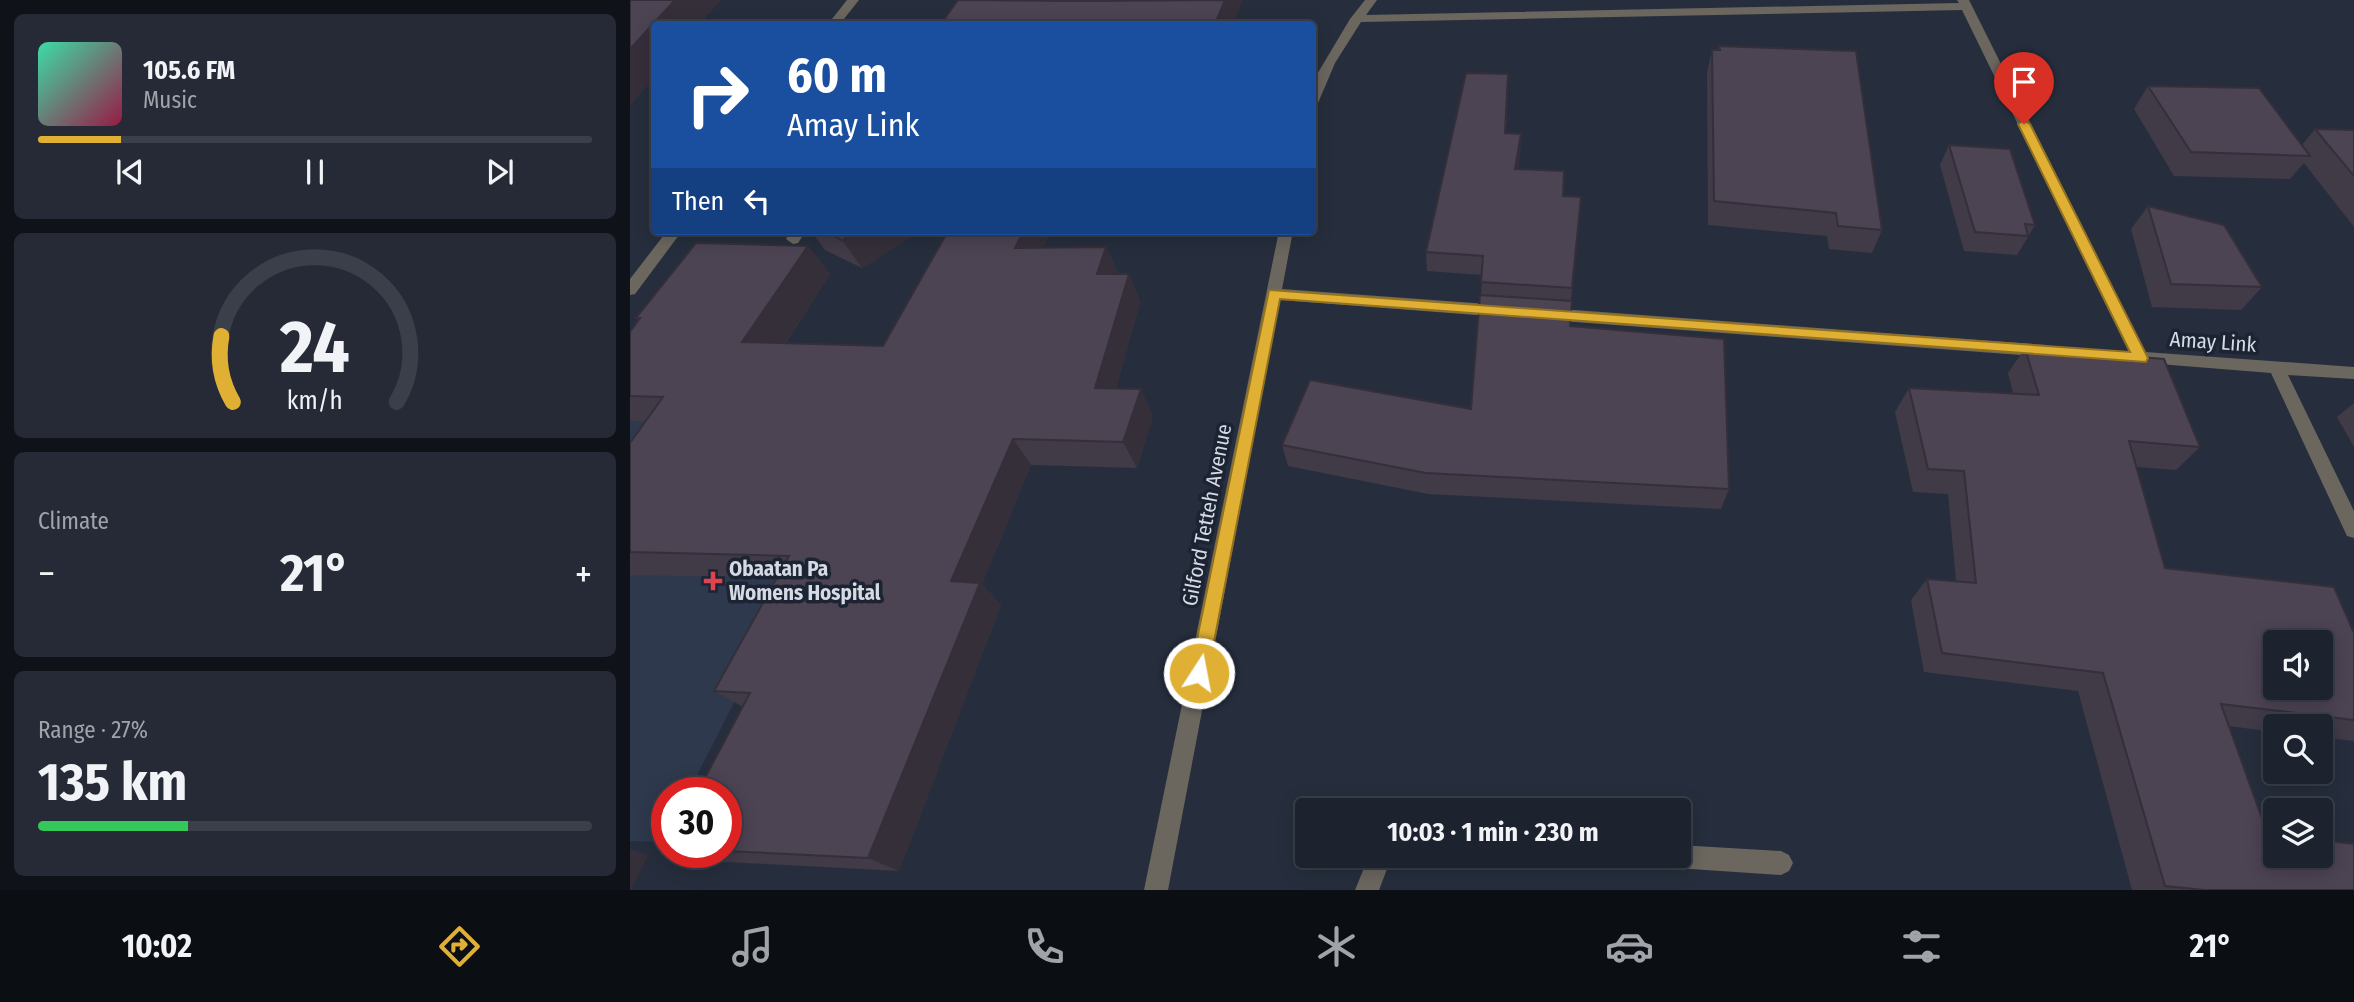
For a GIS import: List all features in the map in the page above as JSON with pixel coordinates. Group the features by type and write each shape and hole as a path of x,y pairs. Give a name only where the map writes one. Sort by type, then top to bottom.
{"street":[{"path":"836,21 853,0"},
{"path":"1316,89 1356,19 1371,0"},
{"path":"1655,0 1659,13"},
{"path":"1356,19 1965,3"},
{"name":"Amay Link","path":"1965,3 2134,358 2354,373"},
{"path":"630,290 673,235"},
{"name":"Gilford Tetteh Avenue","path":"1156,890 1285,235"},
{"path":"1274,294 2058,352"},
{"path":"2277,368 2354,530"},
{"path":"1691,857 1781,863"},
{"path":"1367,890 1375,868"}],"shaded area":[{"name":"Obaatan Pa Womens Hospital","path":"630,365 904,369 696,777 651,777 651,842 630,841"}],"building":[{"path":"630,0 675,0 656,21 651,21 651,26 630,49"},
{"path":"958,0 1225,0 1216,21 943,21"},
{"path":"1719,46 1856,51 1882,230 1838,226 1836,213 1714,201 1712,50 1720,50"},
{"path":"1466,73 1508,74 1505,133 1521,134 1515,169 1564,171 1563,196 1581,197 1572,288 1481,282 1483,256 1426,252"},
{"path":"2148,86 2259,88 2310,156 2191,152"},
{"path":"2315,129 2354,130 2354,176"},
{"path":"1949,145 2010,149 2035,225 2025,224 2028,236 1975,232"},
{"path":"2148,206 2224,225 2262,287 2171,284"},
{"path":"831,235 850,235 842,240"},
{"path":"946,235 1021,235 1015,248 1106,247 1097,274 1129,274 1095,388 1141,389 1123,442 1013,439 951,581 980,583 868,858 742,852 742,777 705,777 750,693 714,691 789,556 630,552 630,443 663,397 630,396 630,332 640,318 636,318 696,243 808,246 742,342 883,346"},
{"path":"1480,295 1572,301 1570,326 1724,339 1729,489 1426,473 1282,445 1310,380 1471,409"},
{"path":"2025,348 2164,359 2200,447 2129,441 2165,568 2334,587 2354,633 2354,720 2333,717 2333,714 2304,714 2221,704 2263,821 2263,868 2333,868 2333,842 2354,844 2354,890 2204,890 2165,886 2103,673 1942,653 1927,579 1976,583 1964,471 1928,469 1909,388 2039,395"}],"place":[{"name":"Obaatan Pa Womens Hospital","path":"713,581"}],"route":[{"path":"1199,673 1274,294 2140,358 2024,124"}]}
